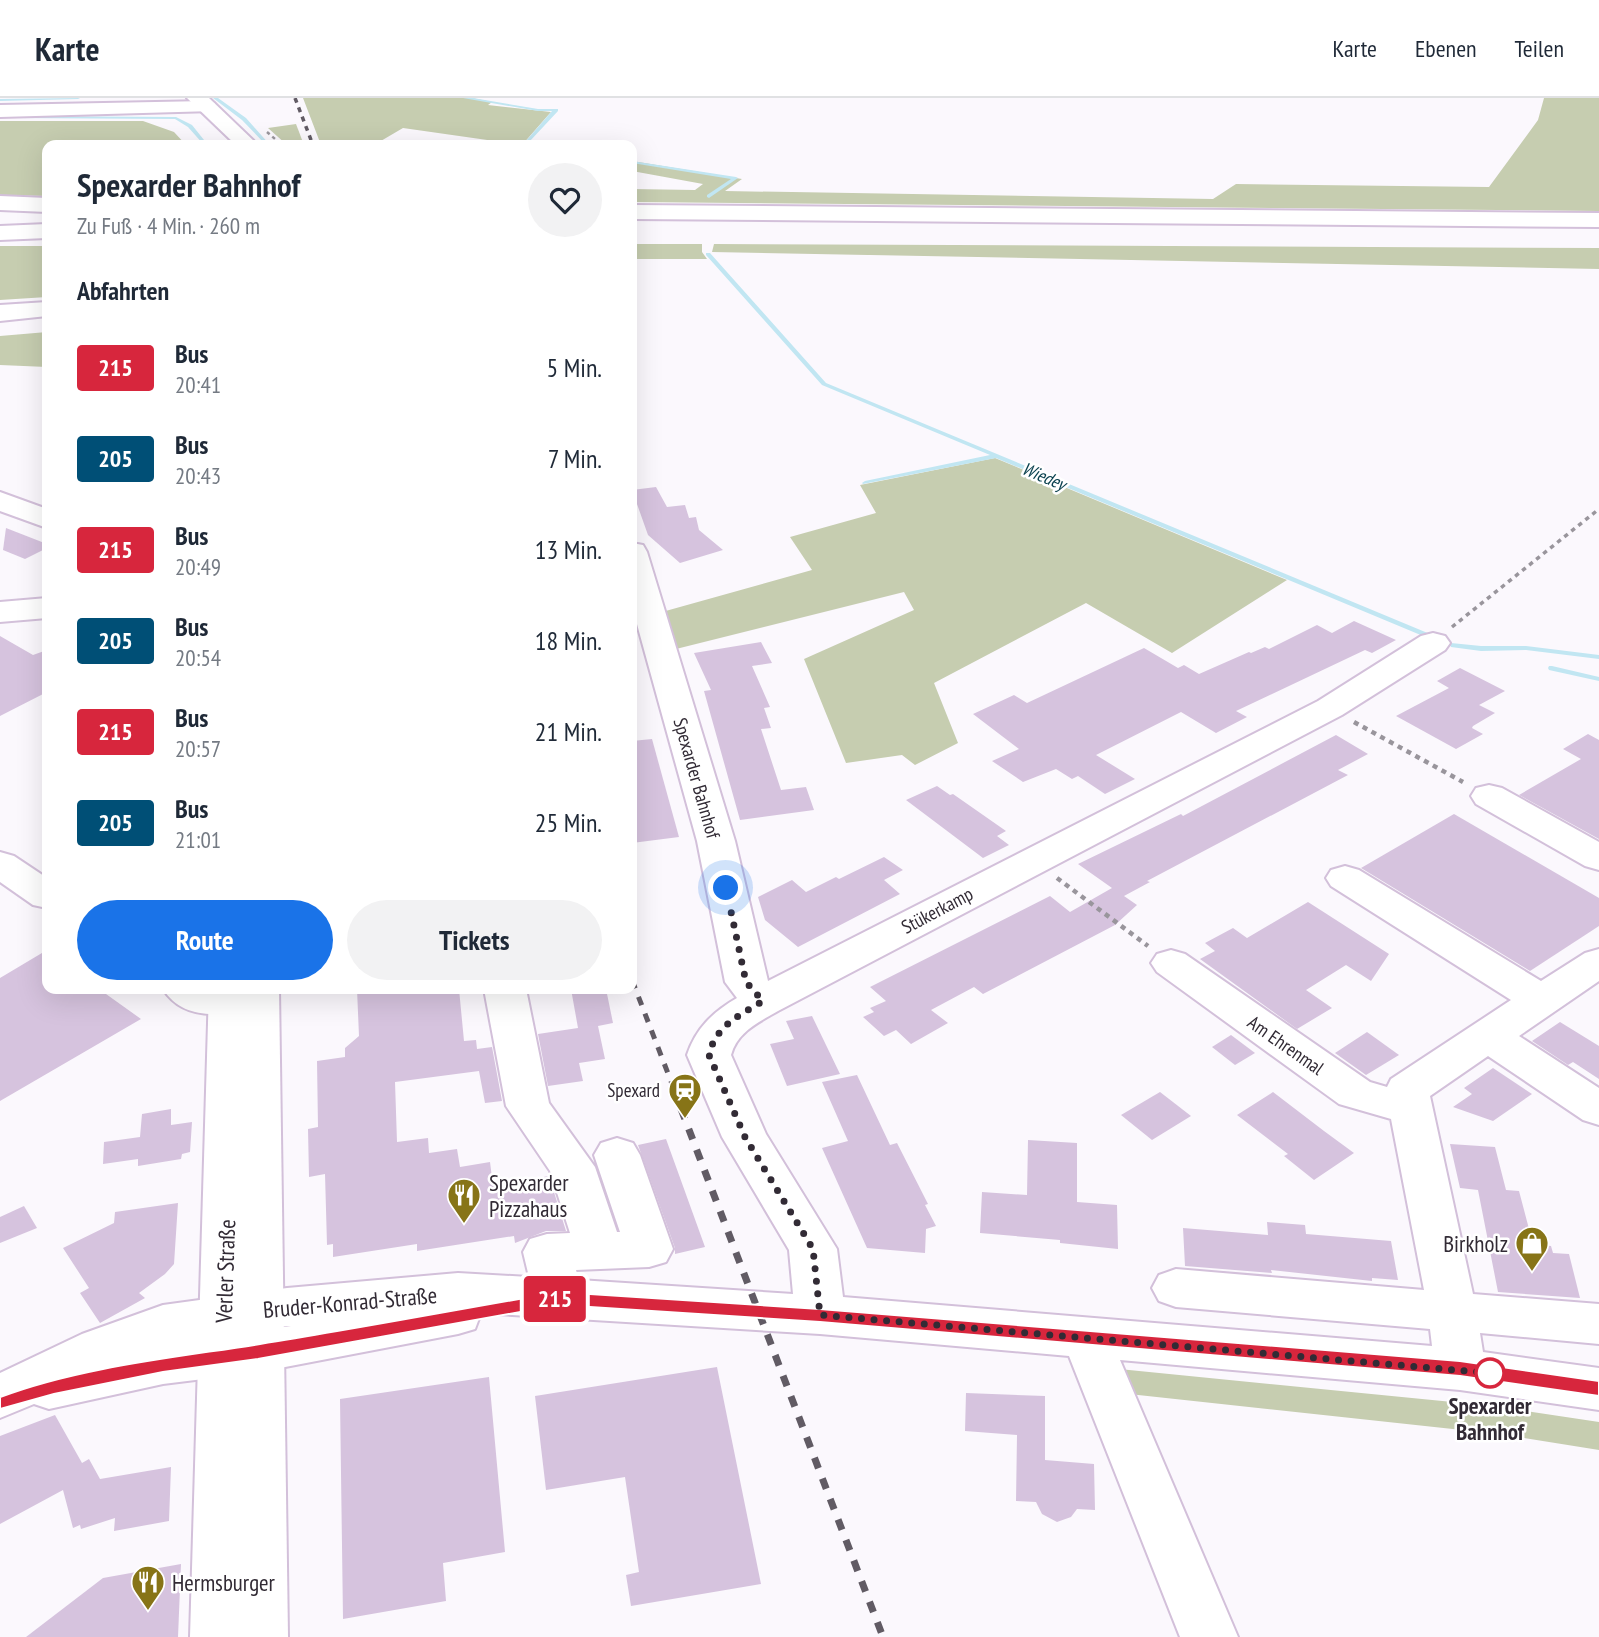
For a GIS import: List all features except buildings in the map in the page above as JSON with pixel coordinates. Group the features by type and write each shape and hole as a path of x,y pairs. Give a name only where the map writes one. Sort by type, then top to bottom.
{"main road":[{"path":"80,105 118,98"},
{"path":"0,109 191,102"},
{"path":"191,102 220,140"},
{"path":"0,109 191,102 241,140"},
{"path":"0,203 42,207"},
{"path":"0,209 42,207"},
{"path":"637,212 1599,220"},
{"path":"0,226 42,229"},
{"path":"0,233 42,229"},
{"path":"637,230 1599,236"},
{"path":"0,313 42,309"},
{"path":"0,320 42,317"},
{"path":"0,501 42,517"},
{"name":"Spexarder Bahnhof","path":"637,569 716,841 746,982 763,1001"},
{"path":"0,612 42,608"},
{"name":"Stükerkamp","path":"820,1315 813,1249 745,1137 709,1055 712,1041 723,1026 763,1001 1032,860 1330,708 1433,643"},
{"path":"1489,796 1599,858"},
{"path":"0,864 42,893"},
{"path":"1345,878 1541,1000"},
{"path":"1460,1369 1454,1312 1407,1090 1599,962"},
{"name":"Am Ehrenmal","path":"1171,963 1355,1093 1410,1110"},
{"path":"192,994 201,1000 233,994"},
{"name":"Verler Straße","path":"219,1637 241,1334 244,994"},
{"path":"506,994 528,1106 572,1167 599,1251"},
{"path":"1488,1036 1599,1109"},
{"path":"559,1299 547,1252 649,1249 617,1156"},
{"path":"1176,1287 1599,1324"},
{"name":"Bruder-Konrad-Straße","path":"0,1400 163,1364 241,1334 559,1299 820,1315 1460,1369 1599,1389"},
{"name":"Verler Straße","path":"241,1334 259,1637"},
{"path":"1089,1339 1096,1363 1209,1637"}],"path":[{"path":"1433,643 1568,532 1598,512"},
{"path":"1330,708 1489,796"},
{"path":"1032,860 1171,963"}],"green space":[{"path":"303,98 472,98 492,102 488,105 551,112 526,140 487,140 403,128 383,140 319,140"},
{"path":"1544,98 1599,98 1599,211 637,202 637,189 695,190 703,184 637,172 637,162 742,179 725,191 1213,199 1236,184 1489,187 1538,120"},
{"path":"0,121 143,121 174,132 181,140 42,140 42,196 0,195"},
{"path":"296,124 302,140 281,140 268,128"},
{"path":"637,244 702,244 702,252 707,259 637,259"},
{"path":"714,244 1599,248 1599,269 712,252"},
{"path":"0,246 42,246 42,297 0,300"},
{"path":"42,332 42,367 0,365 0,336"},
{"path":"995,458 1287,580 1172,653 1086,603 934,683 958,743 915,765 902,755 846,763 804,659 914,610 904,592 672,650 662,612 812,570 790,537 876,513 860,485"},
{"path":"1119,1369 1493,1406 1599,1422 1599,1450 1499,1434 1129,1394"}],"waterway":[{"path":"0,100 78,98"},
{"path":"215,98 244,119 263,140"},
{"name":"Wiedey","path":"465,98 538,110 556,110 529,140"},
{"path":"15,117 176,118 190,126 202,140"},
{"name":"Wiedey","path":"637,163 736,178 709,196"},
{"name":"Wiedey","path":"708,254 824,384 1426,634"},
{"path":"865,483 996,456"},
{"name":"Wiedey","path":"1454,645 1526,648 1599,657"},
{"path":"1552,668 1599,679"}],"railway":[{"path":"295,98 311,140"},
{"path":"637,993 674,1089"},
{"path":"673,1088 883,1637"}],"bus line":[{"name":"215","path":"0,1402 54,1387 163,1364 258,1352 559,1299 820,1315 1460,1369 1599,1389"}],"place":[{"name":"Spexard","path":"685,1120"},
{"name":"Spexarder Pizzahaus","path":"464,1225"},
{"name":"Birkholz","path":"1532,1273"},
{"name":"Spexarder Bahnhof","path":"1490,1373"},
{"name":"Hermsburger","path":"148,1612"}],"route":[{"path":"726,888 746,982 763,1001 723,1026 712,1041 709,1055 745,1137 813,1249 820,1315 1490,1373"}]}
